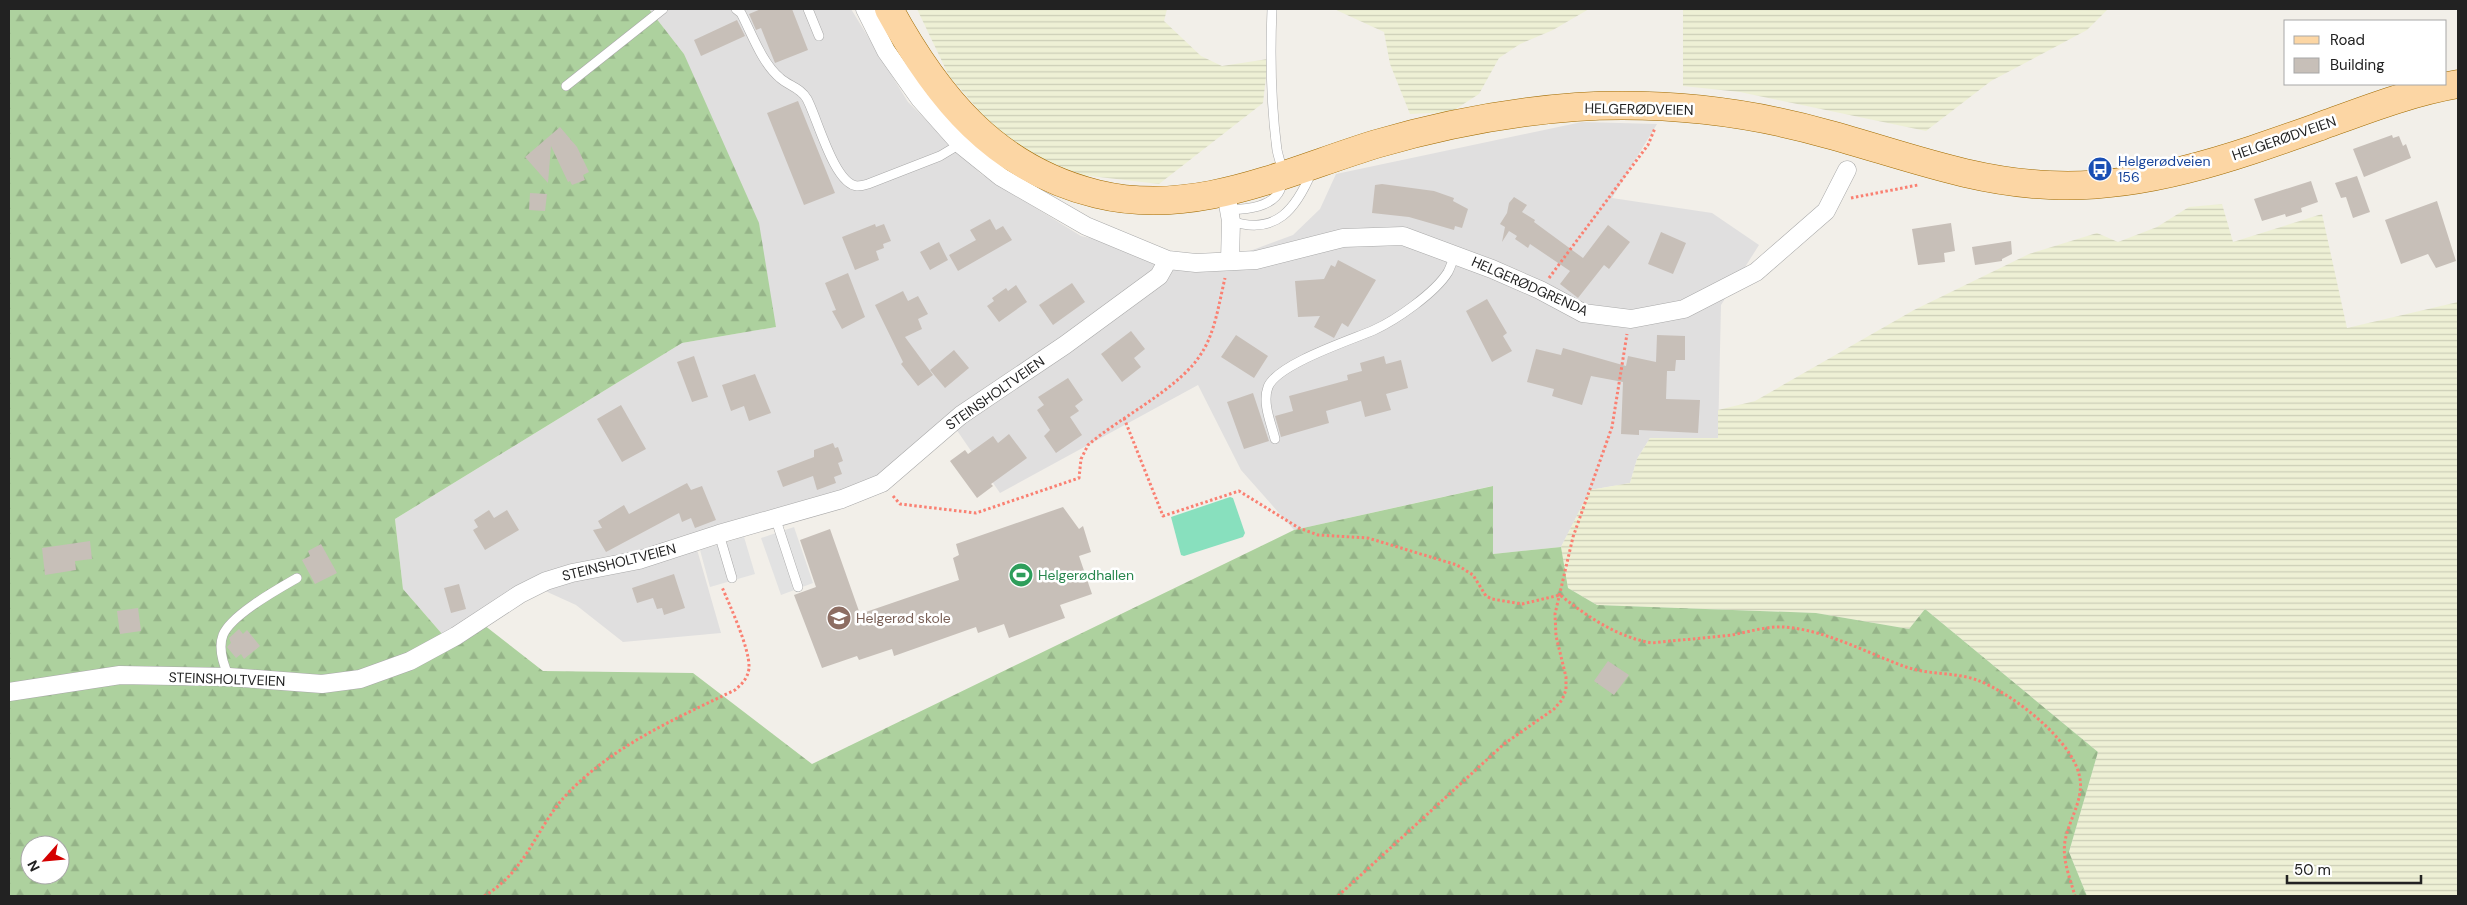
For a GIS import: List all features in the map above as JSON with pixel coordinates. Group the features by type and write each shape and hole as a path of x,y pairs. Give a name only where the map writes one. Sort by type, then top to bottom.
{"main road":[{"name":"HELGERØDVEIEN","path":"889,9 909,45 953,105 980,133 1027,167 1069,186 1117,198 1167,200 1229,208 1285,175 1421,132 1489,117 1577,107 1656,107 1723,112 1788,124 1983,178 2040,185 2078,186 2119,182 2188,169 2260,147 2386,103 2458,84"}],"street":[{"name":"HELGERØDGRENDA","path":"865,9 886,51 920,99 960,144 1001,177 1086,226 1168,260 1196,263 1256,260 1343,238 1403,236 1455,254 1540,290 1583,314 1631,319 1684,309 1756,272 1826,211 1847,170"},
{"path":"1229,208 1230,261"},
{"name":"STEINSHOLTVEIEN","path":"9,692 120,675 229,678 322,684 360,679 410,661 456,636 520,594 546,581 572,572 639,560 718,534 849,497 882,482 962,415 1065,345 1159,276 1168,260"}],"lane":[{"path":"566,86 663,9"},
{"path":"736,9 741,13 765,60 780,78 796,88 806,98 835,164 847,181 856,186 868,184 940,156 960,144"},
{"path":"808,9 819,36"},
{"path":"1272,9 1271,38 1275,129 1278,153 1285,175"},
{"path":"1229,208 1246,226 1261,226 1284,216 1302,193 1314,165"},
{"name":"HELGERØDGRENDA","path":"1275,439 1266,397 1269,385 1299,361 1374,330 1412,306 1437,285 1448,272 1455,254"},
{"path":"775,517 798,587"},
{"path":"718,534 732,578"},
{"path":"229,678 222,652 222,635 231,623 252,606 297,578"}],"path":[{"path":"1540,290 1648,145 1656,126 1656,107"},
{"path":"882,482 900,504 976,513 1080,478 1082,458 1088,445 1184,372 1202,352 1220,300 1230,261"},
{"path":"1338,896 1504,744 1554,709 1562,700 1566,690 1566,677 1555,623 1573,537 1612,427 1631,319"},
{"path":"1124,418 1163,516 1239,491 1299,528 1318,536 1368,538 1457,565 1473,575 1486,596 1492,599 1522,604 1560,596 1585,614 1619,634 1635,640 1652,643 1781,627 1806,630 1923,672 1955,675 1976,680 1995,688 2045,724 2070,752 2078,769 2081,793 2066,840 2064,853 2075,896"},
{"path":"484,896 495,889 519,865 566,795 620,748 735,690 743,684 749,668 748,654 722,586 732,578"}],"shaded area":[{"path":"649,9 851,9 908,102 981,174 1081,236 1212,265 1293,235 1320,209 1336,174 1582,122 1657,124 1612,198 1712,213 1759,245 1721,305 1718,438 1650,438 1637,459 1630,483 1590,490 1561,547 1493,554 1492,486 1294,530 1241,470 1198,385 1000,493 956,429 872,490 696,546 721,633 623,642 576,605 543,590 449,642 403,589 395,519 682,343 776,327 684,54"},
{"path":"794,527 813,583 781,595 761,538"},
{"path":"744,537 755,574 710,587 700,550"}],"green space":[{"path":"9,9 649,9 684,54 759,223 776,327 682,343 395,519 403,589 449,642 484,625 543,671 693,673 812,764 1294,530 1493,486 1493,554 1561,547 1568,588 1597,605 1816,613 1909,629 1925,609 2098,752 2069,852 2087,896 9,896"},
{"path":"917,9 1167,9 1164,21 1201,56 1222,66 1268,59 1263,103 1159,184 1082,175 1010,146 949,76"},
{"path":"1334,9 1589,9 1553,30 1520,44 1499,58 1479,94 1451,112 1410,114 1390,64 1384,32"},
{"path":"1683,9 2108,9 2087,30 1991,81 1926,131 1740,92 1683,86"},
{"path":"2222,204 2233,242 2322,214 2347,328 2458,302 2458,896 2087,896 2069,852 2098,752 1925,609 1909,629 1816,613 1597,605 1568,588 1561,547 1590,490 1630,483 1637,459 1650,438 1718,438 1718,410 1755,401 1914,310 2029,254 2097,233 2118,242 2157,227 2189,207"},
{"path":"1230,497 1233,498 1245,533 1243,537 1184,556 1181,555 1171,517"}],"building":[{"path":"761,9 792,9 808,50 775,63 761,28 756,30 749,14"},
{"path":"737,20 745,36 701,56 694,40"},
{"path":"798,101 835,193 804,205 767,113"},
{"path":"560,127 577,147 589,172 583,175 585,180 572,185 570,181 568,182 551,146 548,183 525,157"},
{"path":"2392,135 2393,138 2399,136 2403,146 2406,144 2411,158 2364,177 2353,149"},
{"path":"2357,176 2370,212 2353,218 2346,197 2341,198 2335,183"},
{"path":"2311,181 2318,202 2301,208 2302,212 2286,217 2285,214 2262,221 2254,199"},
{"path":"1382,184 1434,191 1454,198 1453,201 1468,209 1462,228 1455,226 1454,230 1409,217 1372,213 1375,185"},
{"path":"530,193 547,194 545,211 529,210"},
{"path":"1514,197 1527,205 1522,212 1583,258 1608,225 1630,242 1609,269 1604,265 1578,298 1560,284 1570,271 1530,244 1528,248 1515,239 1517,236 1509,231 1502,242 1505,227 1500,224 1507,213 1509,203"},
{"path":"2437,201 2456,261 2436,268 2428,254 2401,264 2385,220"},
{"path":"990,219 996,230 1003,226 1012,240 958,271 949,255 976,240 970,230"},
{"path":"1951,223 1955,251 1944,253 1945,262 1918,265 1912,229"},
{"path":"875,224 876,227 884,224 891,241 883,244 884,248 876,251 879,260 855,270 842,237"},
{"path":"1661,232 1686,243 1673,274 1648,264"},
{"path":"2011,241 2012,254 2002,259 2002,261 1975,265 1972,247"},
{"path":"939,242 948,260 930,270 920,252"},
{"path":"1338,260 1376,280 1348,327 1342,323 1334,338 1314,327 1320,316 1298,317 1295,281 1324,279 1331,265 1335,267"},
{"path":"848,273 865,317 842,329 832,311 836,310 825,283"},
{"path":"1072,283 1085,302 1053,325 1039,305"},
{"path":"1016,285 1027,302 999,322 987,306 994,301 992,298 1006,288 1008,291"},
{"path":"903,291 908,301 918,296 928,314 918,319 922,329 905,337 933,375 918,386 901,364 903,362 875,305"},
{"path":"1487,299 1507,333 1503,336 1512,351 1492,362 1466,311"},
{"path":"1131,331 1145,349 1134,358 1141,367 1122,382 1101,354"},
{"path":"1236,335 1268,356 1254,378 1221,357"},
{"path":"1657,335 1685,336 1685,360 1676,360 1675,371 1667,371 1666,399 1700,400 1698,433 1639,430 1639,435 1621,434 1623,382 1591,376 1582,405 1552,396 1554,389 1527,382 1536,349 1561,355 1563,348 1626,366 1628,356 1656,362"},
{"path":"954,350 969,368 945,388 930,370"},
{"path":"694,356 708,397 692,402 677,362"},
{"path":"1384,356 1386,364 1401,360 1408,388 1386,394 1391,410 1365,417 1361,401 1326,411 1329,423 1281,437 1275,416 1293,411 1289,396 1348,380 1347,375 1362,371 1360,363"},
{"path":"755,374 771,413 749,421 744,406 731,411 722,385"},
{"path":"1068,378 1083,400 1075,406 1079,411 1070,417 1082,435 1056,453 1044,436 1050,430 1037,410 1044,405 1038,397"},
{"path":"1253,393 1269,441 1244,449 1227,402"},
{"path":"621,405 646,449 622,462 597,419"},
{"path":"1009,434 1027,458 991,484 993,486 977,498 950,461 965,450 968,454 993,436 998,443"},
{"path":"833,443 835,448 838,447 843,461 838,463 842,474 834,477 836,483 817,490 813,476 783,487 777,471 814,457 814,450"},
{"path":"687,483 691,490 702,486 716,520 695,528 691,518 682,522 679,513 606,552 593,530 602,528 598,521 624,505 629,514"},
{"path":"1063,507 1079,529 1083,526 1091,552 1079,556 1092,594 1060,605 1065,618 1009,638 1004,624 978,633 976,627 894,656 892,649 859,660 857,656 822,668 794,595 816,587 800,540 830,529 860,614 959,580 953,558 959,555 956,544"},
{"path":"489,510 494,518 507,510 519,530 485,550 473,530 478,527 474,520"},
{"path":"90,541 92,559 75,561 76,570 45,575 42,548"},
{"path":"321,544 337,573 315,584 302,560 310,556 308,551"},
{"path":"674,574 685,608 664,615 662,608 657,609 653,598 637,603 632,588"},
{"path":"459,584 466,609 451,613 444,588"},
{"path":"138,608 141,631 120,634 117,611"},
{"path":"239,629 243,634 247,630 260,646 244,659 241,654 236,658 227,647 231,643 229,638"},
{"path":"1608,661 1629,675 1614,695 1594,681"}],"place":[{"name":"Helgerødveien 156","path":"2100,169"},
{"name":"Helgerødhallen","path":"1021,575"},
{"name":"Helgerød skole","path":"839,618"}]}
